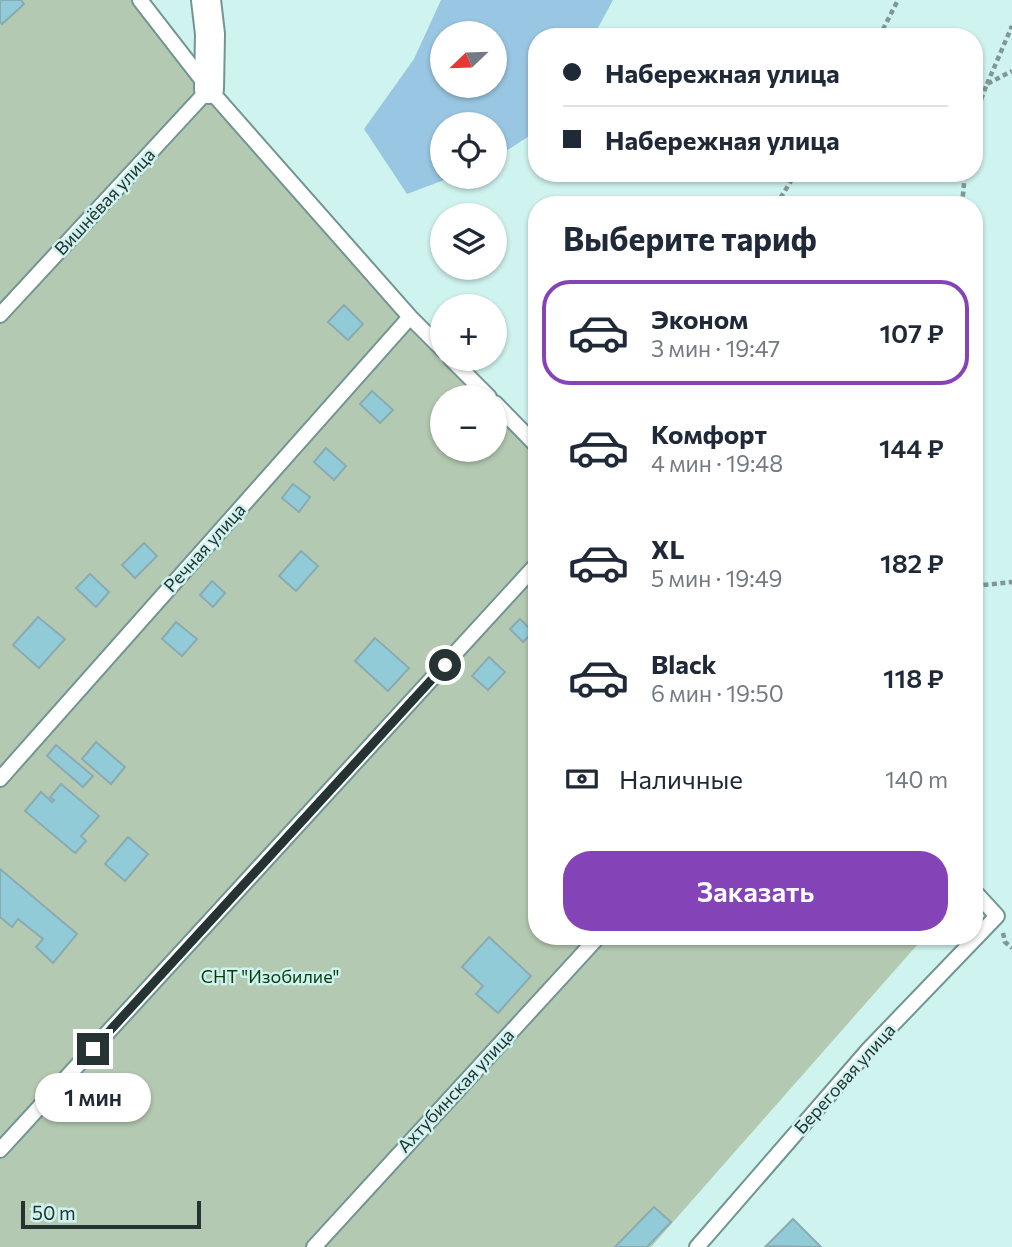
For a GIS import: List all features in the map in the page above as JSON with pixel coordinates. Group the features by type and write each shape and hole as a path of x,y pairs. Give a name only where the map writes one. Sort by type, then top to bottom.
{"street":[{"path":"206,0 210,34 209,89"}],"lane":[{"path":"140,0 209,89 430,338"},
{"name":"Вишнёвая улица","path":"0,315 209,89"},
{"name":"Речная улица","path":"0,779 410,317"},
{"path":"463,371 477,385"},
{"path":"507,415 528,437"},
{"path":"0,1150 528,575"},
{"name":"Береговая улица","path":"983,901 997,916 983,931"},
{"name":"Ахтубинская улица","path":"314,1247 591,945"},
{"name":"Береговая улица","path":"697,1247 869,1049 969,945"}],"path":[{"path":"884,28 898,0"},
{"path":"983,92 1012,26"},
{"path":"986,84 1012,71"},
{"path":"983,585 1012,582"}],"green space":[{"name":"СНТ \"Изобилие\"","path":"0,0 139,0 430,327 430,371 473,371 487,385 430,385 430,462 507,462 507,406 528,427 528,945 917,945 651,1247 0,1247"}],"water":[{"path":"441,0 613,0 598,28 528,28 528,137 507,150 507,112 430,112 430,185 407,194 364,129 414,59 430,24 430,98 508,98 508,21 431,21"}],"building":[{"path":"0,0 21,0 24,4 2,24"},
{"path":"344,305 363,324 348,340 328,322"},
{"path":"372,391 393,410 380,423 360,404"},
{"path":"326,448 346,466 334,480 314,462"},
{"path":"293,484 310,497 299,512 282,498"},
{"path":"144,543 157,556 135,578 122,565"},
{"path":"301,551 318,566 296,591 279,576"},
{"path":"90,574 109,592 96,607 76,588"},
{"path":"212,581 225,593 213,607 200,595"},
{"path":"38,617 65,639 39,668 13,645"},
{"path":"520,619 528,627 528,637 523,642 510,629"},
{"path":"176,622 197,639 182,656 162,639"},
{"path":"375,638 409,668 388,691 355,661"},
{"path":"489,657 505,672 488,690 472,676"},
{"path":"96,742 125,767 111,784 82,759"},
{"path":"56,745 93,776 83,787 47,756"},
{"path":"61,784 99,816 81,836 86,841 75,853 25,811 41,792 52,802 54,800 50,797"},
{"path":"128,837 148,854 125,881 105,864"},
{"path":"0,869 77,934 53,963 36,947 43,939 18,919 12,927 0,917"},
{"path":"489,937 531,976 498,1013 476,994 483,986 462,967"},
{"path":"654,1207 671,1222 647,1247 615,1247"},
{"path":"793,1219 821,1247 766,1246"}],"route":[{"path":"93,1049 445,665"}]}
